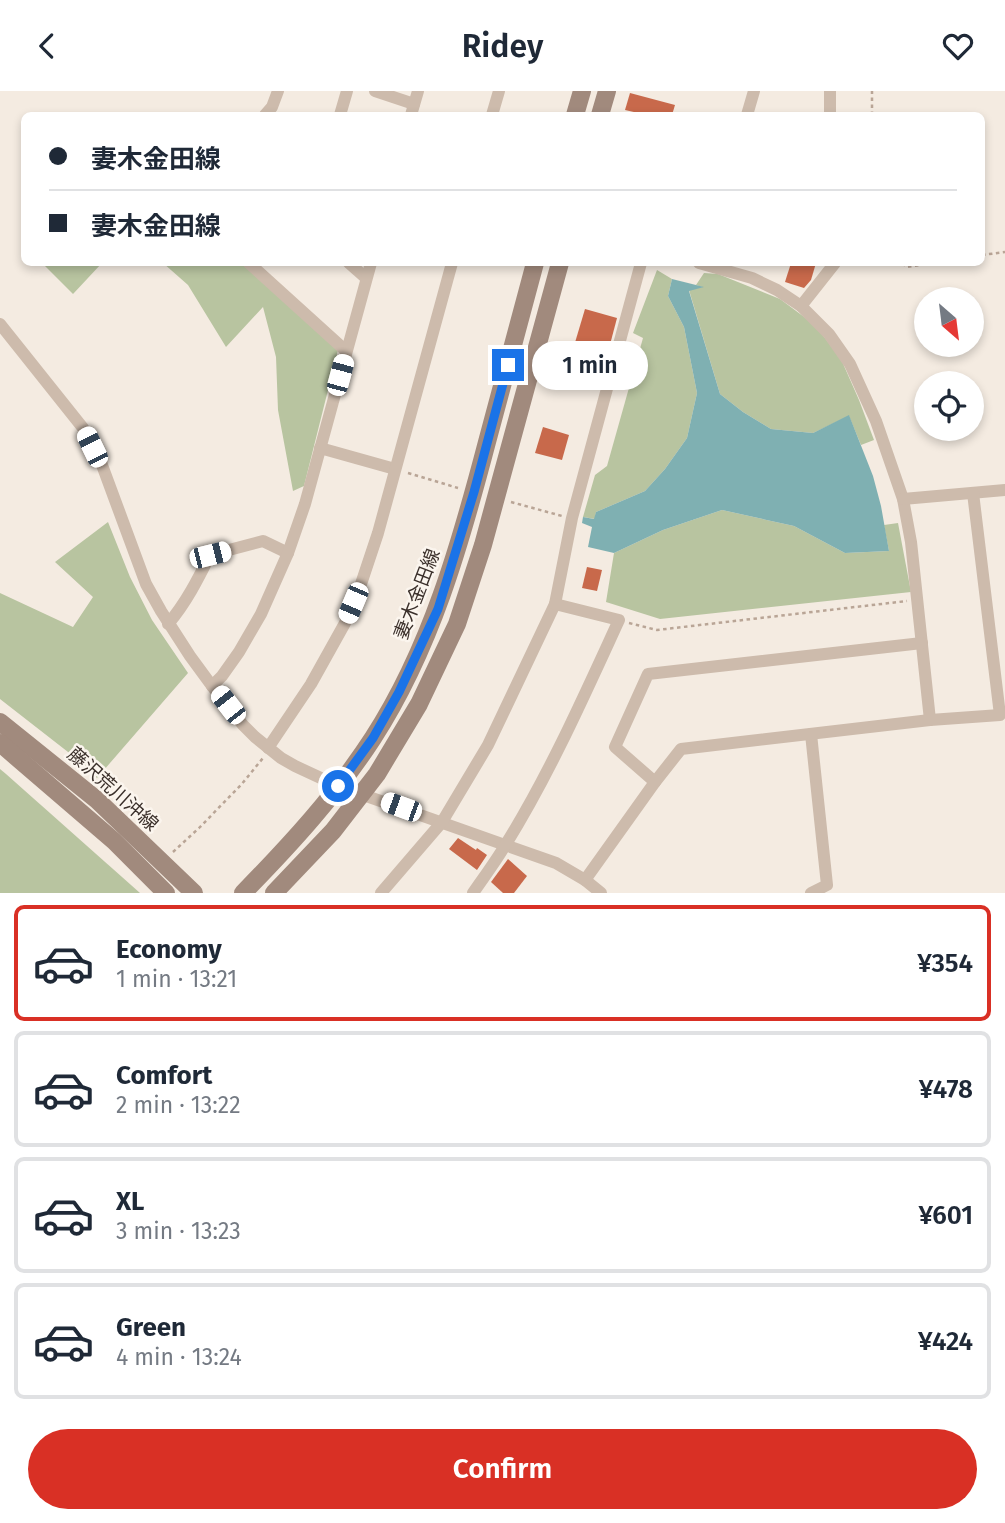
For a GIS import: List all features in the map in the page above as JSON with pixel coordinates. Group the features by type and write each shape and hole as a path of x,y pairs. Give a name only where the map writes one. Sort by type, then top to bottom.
{"street":[{"path":"268,112 278,91"},
{"path":"341,112 347,91"},
{"path":"375,91 413,110 418,91"},
{"path":"493,112 499,91"},
{"path":"576,112 582,91"},
{"path":"601,112 607,91"},
{"path":"748,112 754,91"},
{"path":"830,91 830,112"},
{"path":"252,266 346,351"},
{"path":"352,266 366,278"},
{"path":"212,686 239,652 261,614 288,553 305,504 370,266"},
{"path":"266,752 311,684 345,623 361,584 378,533 451,266"},
{"name":"妻木金田線","path":"243,893 290,845 373,738 399,692 438,609 474,492 533,266"},
{"path":"274,893 333,831 384,764 419,704 457,624 483,545 559,266"},
{"path":"381,893 442,822 488,745 555,604 572,518 640,266"},
{"path":"714,266 752,278 801,306 829,334 850,364 880,430 903,499 918,599 930,720"},
{"path":"801,306 833,266"},
{"path":"0,324 83,428 102,465 146,584 168,624 212,686 266,752 338,786 556,863 601,893"},
{"path":"320,448 395,469"},
{"path":"903,499 1005,490"},
{"path":"585,880 681,749 930,720 1000,715 972,493"},
{"path":"168,624 193,589 210,555 263,541 288,553"},
{"path":"473,893 506,845 541,783 619,620 555,604"},
{"path":"655,782 615,747 648,674 922,643"},
{"name":"藤沢荒川沖線","path":"0,722 97,800 194,893"},
{"path":"811,734 827,885 811,893"},
{"name":"藤沢荒川沖線","path":"0,743 114,841 166,893"}],"path":[{"path":"872,91 872,112"},
{"path":"985,255 1005,252"},
{"path":"395,469 461,489"},
{"path":"506,501 572,518"},
{"path":"619,620 657,629 918,599"},
{"path":"171,854 241,785 266,752"}],"green space":[{"path":"45,266 99,266 73,294"},
{"path":"166,266 245,266 338,350 304,486 293,491 278,410 276,357 263,307 226,347 188,285"},
{"path":"657,270 672,279 668,296 684,327 697,393 687,438 645,491 596,512 595,519 583,517 595,475 607,466 643,338 633,333"},
{"path":"704,273 718,274 780,299 815,325 841,359 874,440 861,445 849,416 813,433 771,429 720,394 689,290 702,287 696,285"},
{"path":"722,510 794,526 845,553 889,551 884,525 898,523 911,592 660,619 606,602 614,553 663,530"},
{"path":"108,522 130,577 152,620 188,673 97,778 77,759 0,699 0,593 73,627 93,597 55,562"},
{"path":"0,769 6,774 140,893 0,893"}],"water":[{"path":"672,279 704,287 689,291 720,394 743,412 771,429 813,433 849,415 873,476 889,551 845,553 794,526 722,510 663,530 614,553 588,547 592,527 582,523 583,517 594,519 596,512 645,491 687,438 697,393 684,327 668,296"}],"building":[{"path":"630,93 675,105 673,112 625,110"},
{"path":"790,266 815,266 811,280 804,288 785,282"},
{"path":"585,309 617,318 602,375 568,366"},
{"path":"543,427 569,435 562,460 535,453"},
{"path":"587,567 602,570 597,591 582,588"},
{"path":"458,838 487,855 477,870 449,849"},
{"path":"508,859 527,876 514,893 503,893 491,882"}],"route":[{"path":"338,786 373,738 399,692 438,609 474,492 508,365"}]}
